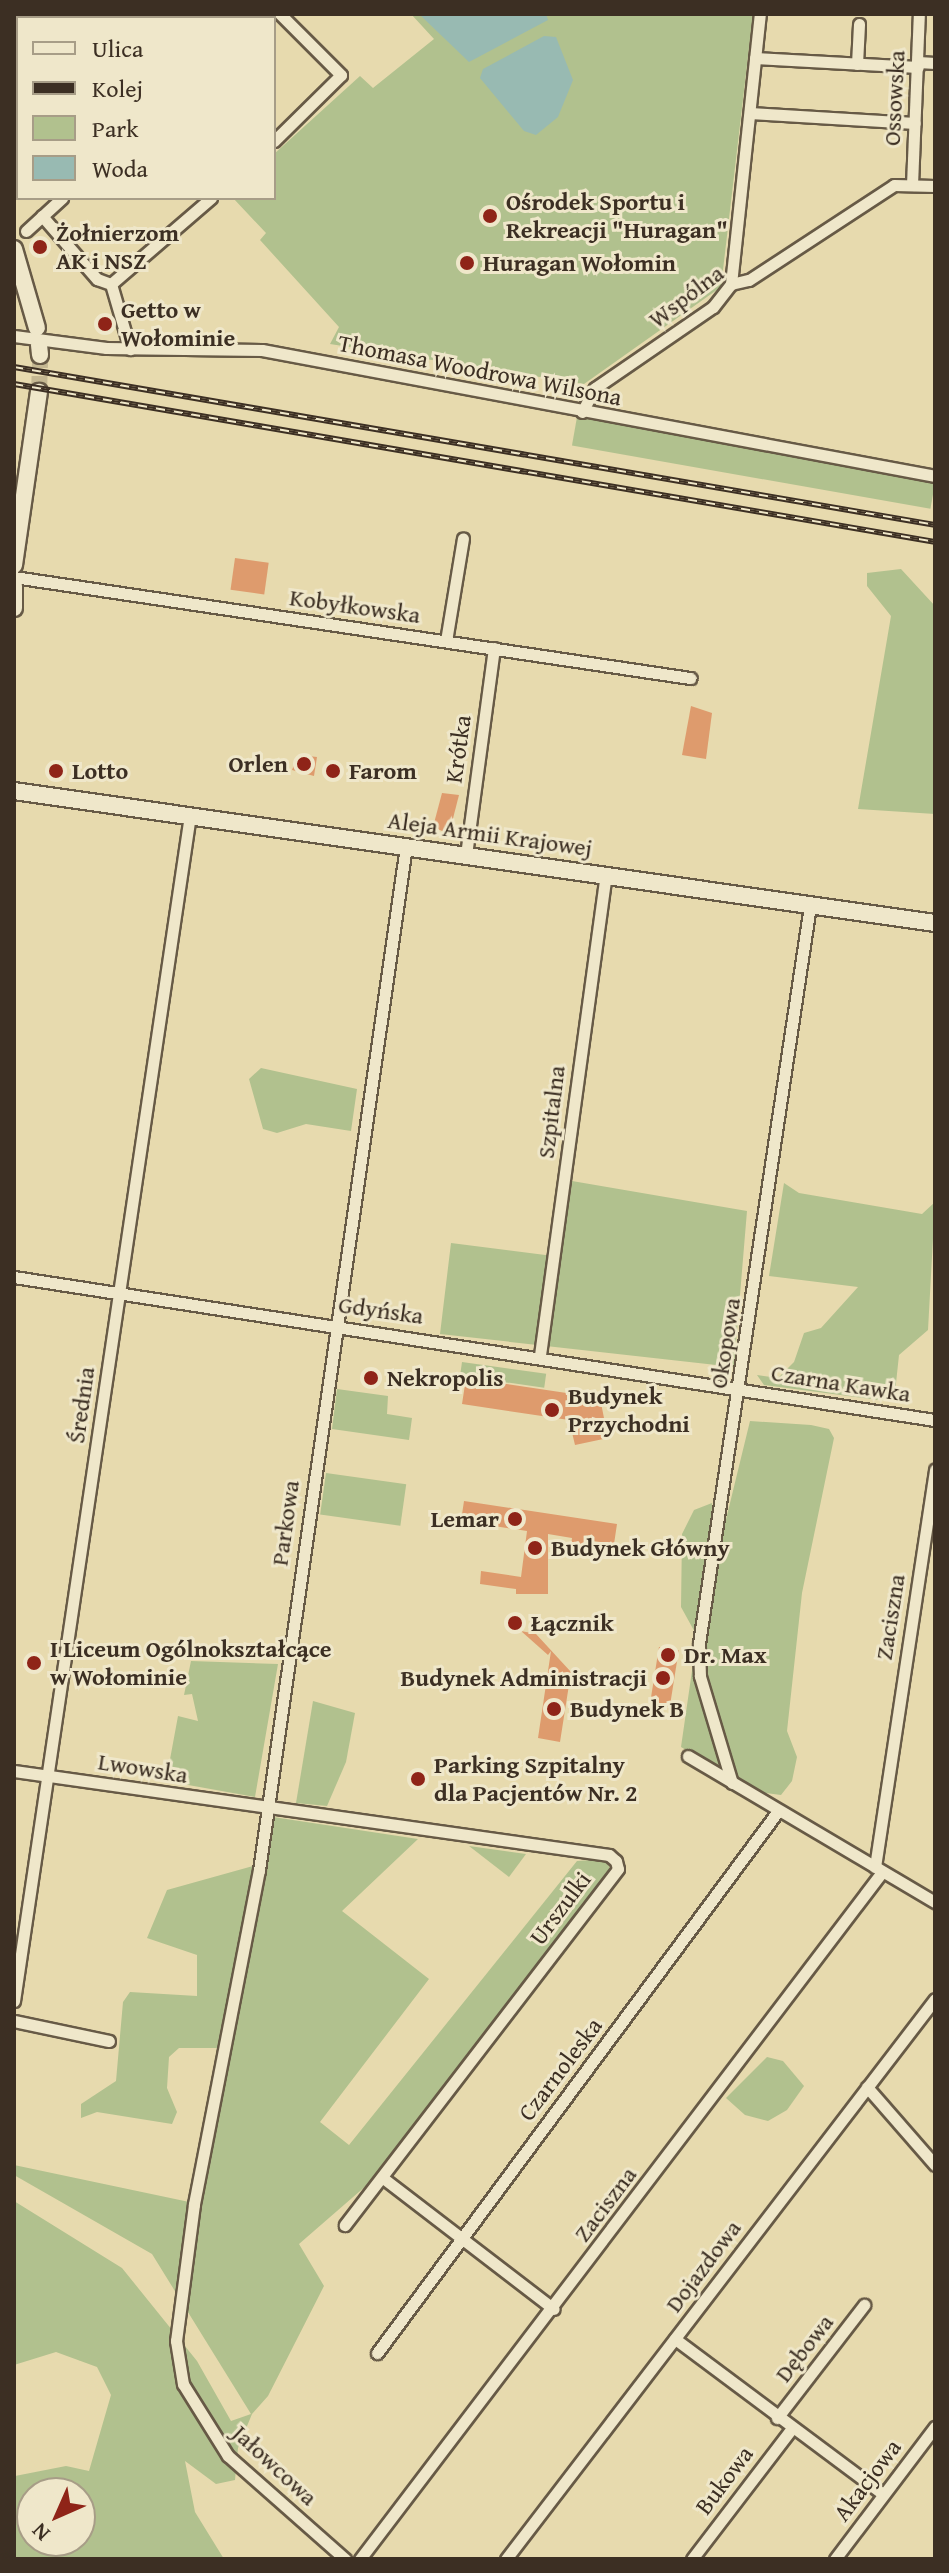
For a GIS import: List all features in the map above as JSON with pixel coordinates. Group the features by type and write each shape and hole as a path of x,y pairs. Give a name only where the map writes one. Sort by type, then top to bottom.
{"street":[{"path":"276,139 341,75 280,14"},
{"path":"731,284 760,14"},
{"name":"Ossowska","path":"912,185 919,14"},
{"path":"857,64 859,24"},
{"path":"755,58 857,64 935,63"},
{"path":"750,113 915,123"},
{"name":"Wspólna","path":"582,412 595,388 713,307 731,284 749,280 894,185 912,185"},
{"path":"912,185 935,186"},
{"path":"26,231 60,200"},
{"path":"111,284 209,200"},
{"path":"42,216 97,279 111,284"},
{"path":"14,249 37,335"},
{"path":"111,284 130,349"},
{"name":"Thomasa Woodrowa Wilsona","path":"14,336 130,349 262,350 935,476"},
{"path":"14,565 39,392"},
{"path":"446,641 463,538"},
{"name":"Kobyłkowska","path":"14,577 690,678"},
{"path":"14,586 14,608"},
{"name":"Krótka","path":"466,855 494,648"},
{"name":"Aleja Armii Krajowej","path":"14,780 38,791"},
{"name":"Aleja Armii Krajowej","path":"14,791 38,791 935,923"},
{"name":"Średnia","path":"14,2001 190,815"},
{"name":"Parkowa","path":"194,2204 266,1809 406,846"},
{"name":"Szpitalna","path":"540,1355 606,875"},
{"name":"Okopowa","path":"732,1783 699,1654 810,906"},
{"name":"Gdyńska","path":"14,1277 741,1385"},
{"name":"Czarna Kawka","path":"741,1385 779,1398 935,1420"},
{"name":"Zaciszna","path":"360,2559 554,2309 878,1870 935,1469"},
{"path":"688,1756 935,1902"},
{"name":"Lwowska","path":"14,1771 266,1809"},
{"name":"Urszulki","path":"266,1809 609,1855 616,1861 618,1869 345,2225"},
{"name":"Czarnoleska","path":"377,2353 778,1811"},
{"name":"Dojazdowa","path":"506,2559 935,1999"},
{"path":"14,2021 109,2041"},
{"path":"867,2087 935,2165"},
{"path":"383,2178 463,2236 554,2309"},
{"name":"Jałowcowa","path":"194,2204 177,2312 183,2384 228,2456 345,2559"},
{"name":"Dębowa","path":"777,2418 864,2305"},
{"name":"Dębowa","path":"675,2339 883,2494"},
{"name":"Akacjowa","path":"835,2559 935,2427"},
{"name":"Bukowa","path":"692,2559 792,2428"}],"green space":[{"name":"Ośrodek Sportu i Rekreacji \"Huragan\"","path":"411,14 753,14 721,287 584,384 330,344 339,327 260,240 266,233 235,200 276,200 276,152 360,76 373,88 434,39"},
{"path":"577,417 935,480 930,509 572,446"},
{"path":"901,569 935,606 935,814 858,809 891,616 867,586 867,573"},
{"path":"261,1068 357,1089 351,1131 306,1124 277,1133 263,1129 249,1079"},
{"path":"572,1181 747,1211 734,1367 440,1334 451,1243 561,1257"},
{"path":"784,1183 799,1193 922,1214 935,1202 928,1330 899,1355 894,1402 764,1385 757,1375 778,1378 794,1362 804,1333 821,1328 858,1287 769,1276"},
{"path":"462,1362 546,1374 544,1388 460,1376"},
{"path":"337,1389 388,1396 387,1414 412,1418 409,1440 332,1429"},
{"path":"750,1421 811,1425 829,1429 834,1438 802,1593 787,1731 797,1757 792,1781 781,1795 758,1792 681,1747 697,1636 681,1607 682,1534 694,1510 712,1503 711,1547 721,1540"},
{"path":"326,1473 406,1484 400,1526 320,1515"},
{"path":"191,1661 278,1664 255,1797 166,1781 178,1716 198,1721 192,1694 184,1695"},
{"path":"313,1701 355,1713 346,1762 327,1806 296,1803"},
{"path":"273,1817 418,1839 342,1911 429,1979 320,2122 349,2145 577,1861 606,1859 610,1869 375,2178 299,2244 324,2286 268,2396 252,2414 238,2448 235,2480 216,2484 185,2461 195,2512 224,2559 14,2559 15,2476 66,2466 89,2471 111,2395 97,2367 56,2352 14,2365 14,2201 122,2268 197,2361 231,2421 251,2414 152,2254 14,2175 14,2165 194,2203 217,2048 179,2048 169,2057 167,2088 177,2112 172,2124 97,2112 81,2118 81,2104 116,2081 123,2002 130,1992 197,1996 197,1955 147,1938 167,1890 253,1866"},
{"path":"469,1846 526,1854 509,1877"},
{"path":"767,2057 783,2061 804,2086 787,2110 768,2121 745,2115 726,2098"}],"water":[{"path":"419,14 546,14 548,20 469,62"},
{"path":"544,36 556,37 573,80 558,117 536,135 524,131 480,78 483,69"}],"building":[{"path":"235,558 269,563 264,594 231,590"},
{"path":"691,706 712,713 706,759 682,755"},
{"name":"Orlen","path":"298,755 317,757 314,776 292,770"},
{"path":"442,793 459,795 449,834 433,827"},
{"name":"Budynek Przychodni","path":"466,1378 600,1398 608,1438 575,1445 569,1420 462,1404"},
{"name":"Budynek Główny","path":"464,1501 617,1524 614,1544 593,1541 586,1557 570,1554 572,1538 548,1534 548,1594 516,1594 516,1589 480,1584 481,1571 521,1577 527,1531 461,1521"},
{"name":"Budynek B","path":"521,1631 536,1634 571,1672 560,1742 538,1738 551,1651 548,1655"},
{"name":"Budynek Administracji","path":"659,1647 679,1650 670,1707 650,1704"}],"tunnel":[{"path":"39,392 40,355"}],"railway":[{"path":"14,367 935,525"},
{"path":"14,384 935,542"}],"place":[{"name":"Ośrodek Sportu i Rekreacji \"Huragan\"","path":"490,216"},
{"name":"Żołnierzom AK i NSZ","path":"40,247"},
{"name":"Huragan Wołomin","path":"467,263"},
{"name":"Getto w Wołominie","path":"105,324"},
{"name":"Orlen","path":"304,764"},
{"name":"Lotto","path":"56,771"},
{"name":"Farom","path":"333,771"},
{"name":"Nekropolis","path":"371,1378"},
{"name":"Budynek Przychodni","path":"552,1410"},
{"name":"Lemar","path":"515,1519"},
{"name":"Budynek Główny","path":"535,1548"},
{"name":"Łącznik","path":"515,1623"},
{"name":"Dr. Max","path":"668,1655"},
{"name":"I Liceum Ogólnokształcące w Wołominie","path":"34,1663"},
{"name":"Budynek Administracji","path":"663,1678"},
{"name":"Budynek B","path":"554,1709"},
{"name":"Parking Szpitalny dla Pacjentów Nr. 2","path":"418,1779"}]}
